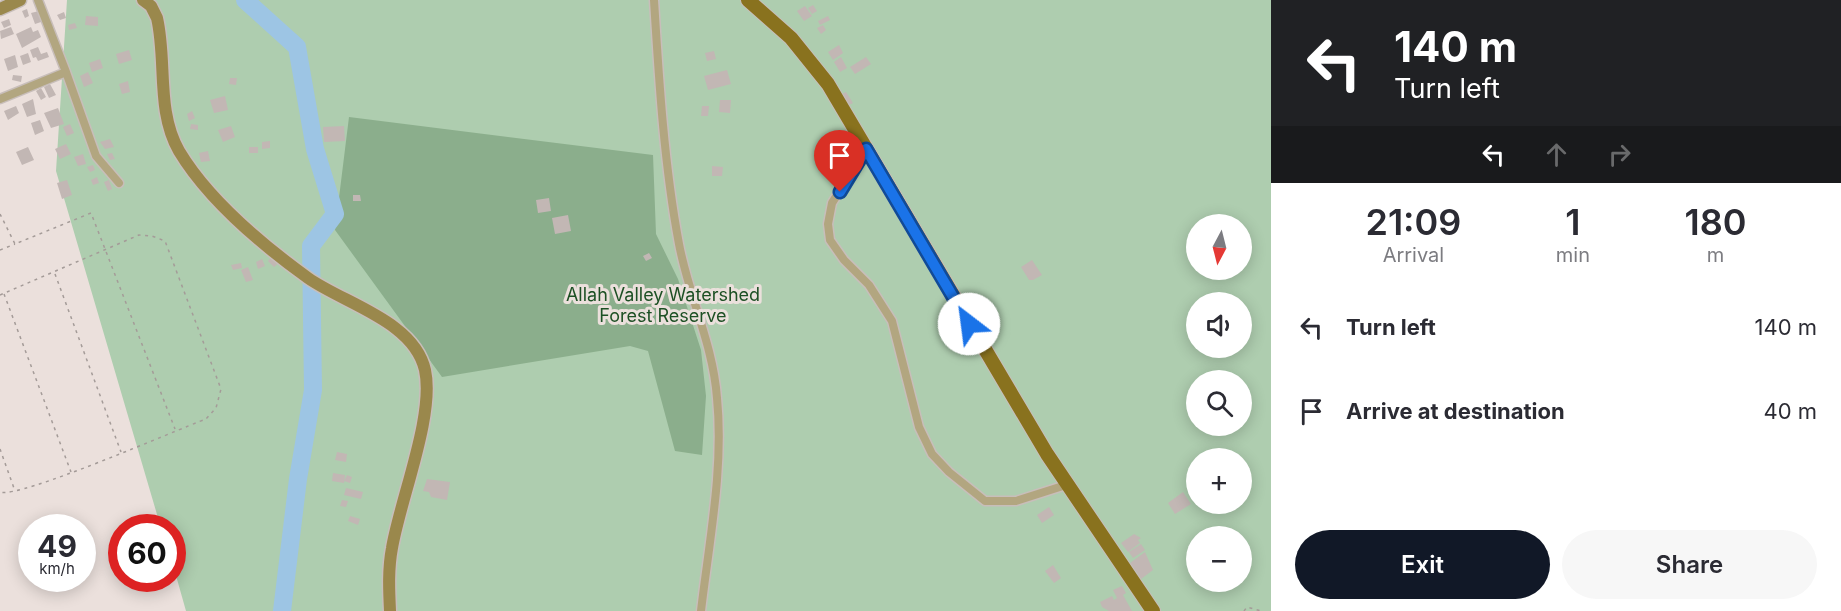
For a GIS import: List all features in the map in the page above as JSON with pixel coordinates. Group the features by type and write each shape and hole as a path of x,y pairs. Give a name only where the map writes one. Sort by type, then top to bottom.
{"main road":[{"path":"748,0 791,38 828,84 1066,485 1153,611"}],"street":[{"path":"0,9 20,0"},
{"path":"38,0 96,156 119,183"},
{"path":"143,0 151,6 159,26 166,109 178,149 203,184 246,227 290,264 331,293 383,320 406,337 422,358 426,374 426,400 420,435 392,547 389,572 390,611"},
{"path":"654,0 658,63 679,246 713,360 718,400 713,502 701,611"},
{"path":"0,99 66,72"},
{"path":"866,149 832,203 828,224 830,240 844,260 869,285 892,321 919,427 932,454 949,472 985,501 1016,501 1066,485"}],"path":[{"path":"0,250 91,213 175,430"},
{"path":"0,214 15,244"},
{"path":"0,295 138,235 152,236 165,241 221,390 216,408 206,419 71,472 15,491 0,492"},
{"path":"54,273 121,453"},
{"path":"4,293 71,472"},
{"path":"0,449 15,491"},
{"path":"1245,611 1247,607 1261,611"}],"green space":[{"name":"Allah Valley Watershed Forest Reserve","path":"67,0 1271,0 1271,611 186,611 181,592 186,592 186,514 157,514 56,171"},
{"path":"349,117 653,155 656,234 678,279 701,350 706,396 702,455 675,451 648,351 630,346 442,377 335,230"}],"building":[{"path":"813,5 817,11 812,14 808,8"},
{"path":"805,6 812,16 804,21 797,11"},
{"path":"27,9 29,16 25,18 22,11"},
{"path":"39,11 44,21 35,24 31,13"},
{"path":"64,12 66,18 60,20 57,15"},
{"path":"86,16 98,17 98,26 85,25"},
{"path":"828,16 830,20 820,25 818,21"},
{"path":"9,19 11,25 4,28 1,22"},
{"path":"75,23 77,28 69,30 68,25"},
{"path":"823,25 826,30 821,34 817,28"},
{"path":"11,27 14,34 1,39 0,31"},
{"path":"31,27 33,32 38,30 41,37 22,48 16,34"},
{"path":"839,45 843,53 833,60 828,52"},
{"path":"38,47 41,54 47,52 49,57 38,61 36,57 33,58 30,50"},
{"path":"129,50 132,60 119,64 116,54"},
{"path":"714,51 716,59 707,61 705,53"},
{"path":"28,53 31,62 23,65 20,56"},
{"path":"15,55 18,67 8,71 4,59"},
{"path":"841,57 847,68 840,72 834,62"},
{"path":"866,57 871,64 855,74 850,67"},
{"path":"100,59 103,68 92,72 89,63"},
{"path":"727,70 731,84 708,90 704,76"},
{"path":"88,72 93,83 84,87 80,76"},
{"path":"13,75 22,76 21,82 12,80"},
{"path":"230,78 237,78 236,85 229,84"},
{"path":"128,81 130,92 122,94 119,84"},
{"path":"50,84 56,95 49,98 44,87"},
{"path":"41,88 46,97 41,100 36,91"},
{"path":"846,92 853,103 847,106 840,95"},
{"path":"225,96 228,110 214,113 210,100"},
{"path":"33,99 36,114 27,117 22,104"},
{"path":"720,100 731,100 730,113 719,112"},
{"path":"16,106 19,113 8,120 4,111"},
{"path":"702,106 709,106 708,116 701,116"},
{"path":"58,108 64,124 51,128 44,113"},
{"path":"192,111 195,118 189,121 187,114"},
{"path":"40,120 44,131 35,135 31,123"},
{"path":"70,124 74,133 67,136 63,127"},
{"path":"191,124 198,125 198,130 190,129"},
{"path":"231,126 235,137 223,142 218,130"},
{"path":"344,126 345,141 324,142 323,127"},
{"path":"110,139 114,147 105,149 100,142"},
{"path":"270,141 270,148 262,149 262,142"},
{"path":"66,144 71,154 60,159 55,149"},
{"path":"28,147 34,160 22,165 16,152"},
{"path":"249,147 258,147 258,153 249,153"},
{"path":"208,151 210,161 201,162 199,153"},
{"path":"112,153 115,159 110,160 107,154"},
{"path":"83,154 86,164 78,166 74,157"},
{"path":"93,165 95,170 90,172 87,167"},
{"path":"712,166 723,167 722,176 712,176"},
{"path":"97,177 99,183 93,185 91,180"},
{"path":"67,180 72,195 62,199 57,183"},
{"path":"109,180 112,189 108,191 104,182"},
{"path":"353,195 360,195 361,201 353,201"},
{"path":"549,198 551,211 538,213 536,200"},
{"path":"568,215 571,231 555,234 552,218"},
{"path":"649,253 652,258 646,261 643,256"},
{"path":"274,254 281,261 274,267 268,261"},
{"path":"262,259 265,266 258,269 256,262"},
{"path":"1032,260 1042,275 1029,280 1021,267"},
{"path":"241,263 242,268 233,270 231,265"},
{"path":"248,267 253,280 246,282 241,270"},
{"path":"337,452 347,454 346,462 335,460"},
{"path":"333,473 345,475 344,483 332,481"},
{"path":"347,475 352,477 350,483 344,481"},
{"path":"427,479 450,482 447,500 431,497 429,492 423,491"},
{"path":"346,488 363,492 361,499 344,495"},
{"path":"1183,492 1186,496 1186,507 1175,514 1168,503"},
{"path":"342,500 348,501 346,507 340,506"},
{"path":"1049,507 1054,515 1042,523 1037,515"},
{"path":"350,516 360,519 358,525 348,521"},
{"path":"1134,534 1141,538 1138,540 1140,543 1128,552 1121,543"},
{"path":"1141,544 1145,550 1133,558 1129,552"},
{"path":"1145,552 1153,570 1141,579 1130,563"},
{"path":"1053,565 1061,578 1054,583 1045,571"},
{"path":"1122,586 1126,593 1123,595 1132,611 1109,611 1102,607 1100,602 1112,596 1114,600 1117,598 1113,590"}],"waterway":[{"path":"245,0 297,47 315,149 335,214 311,246 313,390 298,479 282,611"}],"route":[{"path":"840,192 866,149 969,324"}]}
